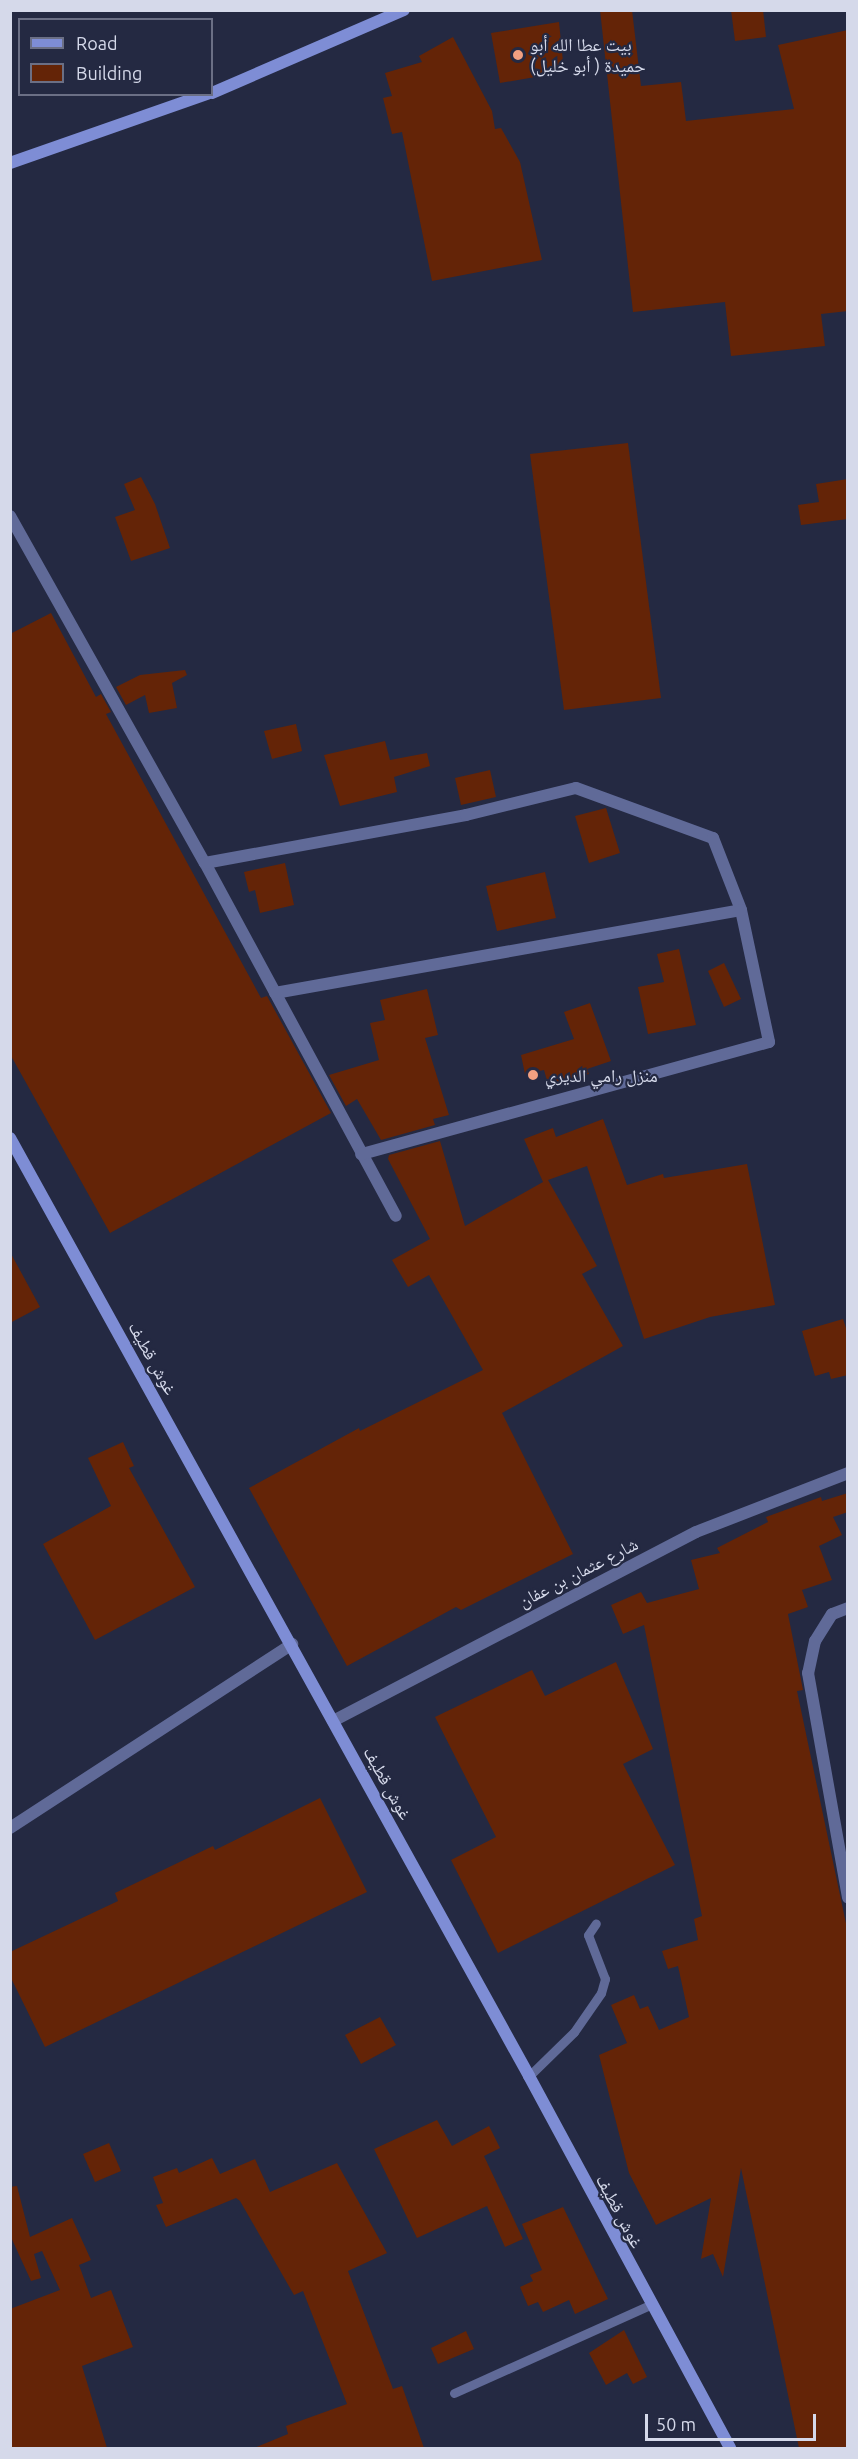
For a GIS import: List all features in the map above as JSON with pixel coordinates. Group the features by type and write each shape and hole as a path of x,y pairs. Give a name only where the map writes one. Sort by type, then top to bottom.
{"main road":[{"path":"213,93 404,10"},
{"path":"10,163 201,96"},
{"name":"غوش قطيف","path":"10,1138 292,1644 529,2076 650,2305 730,2448"}],"street":[{"path":"10,516 206,864 396,1216"},
{"path":"206,864 466,815 576,788 713,838 741,910 769,1042 361,1154"},
{"path":"275,993 741,910"},
{"name":"شارع عثمان بن عفان","path":"333,1721 696,1532 848,1473"},
{"path":"848,1608 832,1614 815,1641 808,1673 848,1897"},
{"path":"10,1828 292,1644"}],"lane":[{"path":"529,2076 574,2032 601,1993 604,1979 588,1935 596,1923"},
{"path":"454,2393 650,2305"}],"building":[{"path":"600,10 632,10 641,86 681,82 686,121 794,109 778,45 848,30 848,311 821,314 825,346 731,356 725,302 633,312"},
{"path":"731,10 763,10 766,37 735,41"},
{"name":"بيت عطا الله أبو حميدة ( أبو خليل)","path":"559,22 564,72 500,83 491,33"},
{"path":"453,37 492,111 495,129 501,128 520,162 542,260 432,281 402,132 392,134 383,98 392,96 385,73 422,62 419,56"},
{"path":"628,443 661,698 564,710 530,454"},
{"path":"141,477 155,504 170,548 131,561 115,517 135,510 124,484"},
{"path":"848,479 848,519 801,525 798,505 819,502 816,484"},
{"path":"51,613 96,697 101,694 111,712 106,714 261,998 267,996 331,1113 110,1233 10,1054 10,634"},
{"path":"185,670 187,675 172,683 177,708 149,713 145,695 126,705 116,687 140,675"},
{"path":"296,724 302,751 272,759 264,731"},
{"path":"385,741 390,760 427,753 430,766 394,777 397,792 340,806 324,755"},
{"path":"490,770 496,797 461,805 455,778"},
{"path":"606,808 620,853 589,863 575,816"},
{"path":"285,863 294,905 260,913 255,890 249,892 244,872"},
{"path":"545,872 556,918 497,931 486,886"},
{"path":"679,949 696,1025 648,1034 638,987 664,982 657,954"},
{"path":"724,963 741,999 724,1007 708,971"},
{"path":"427,989 438,1035 425,1038 449,1115 433,1119 435,1125 381,1140 357,1099 346,1106 329,1075 379,1060 370,1023 385,1020 380,1000"},
{"path":"590,1003 611,1061 587,1069 589,1074 548,1084 544,1070 525,1074 521,1055 574,1039 564,1012"},
{"path":"603,1119 627,1185 663,1174 664,1178 747,1164 775,1305 710,1317 644,1339 587,1166 548,1180 597,1266 582,1274 623,1346 502,1413 573,1554 461,1610 456,1607 347,1666 249,1488 359,1428 360,1431 483,1370 429,1275 408,1287 392,1260 430,1239 388,1159 389,1155 440,1141 465,1226 543,1182 524,1139 553,1128 556,1137"},
{"path":"10,1252 40,1307 10,1323"},
{"path":"843,1319 848,1334 848,1375 831,1379 829,1372 815,1376 802,1331"},
{"path":"123,1442 134,1466 129,1468 195,1587 95,1640 43,1544 111,1506 88,1458"},
{"path":"848,1493 848,1512 833,1517 842,1535 819,1546 832,1580 802,1590 808,1607 788,1614 803,1690 797,1691 848,1933 848,2448 799,2448 741,2168 723,2277 713,2254 701,2259 711,2198 656,2225 629,2173 599,2055 627,2043 611,2005 634,1995 640,2009 648,2006 659,2030 689,2017 678,1966 668,1969 662,1951 698,1940 694,1919 702,1916 644,1625 623,1634 611,1605 641,1592 647,1603 699,1589 691,1560 720,1553 717,1548 768,1522 766,1517 821,1497 822,1501"},
{"path":"616,1662 653,1749 623,1764 675,1865 498,1953 451,1860 496,1837 435,1717 532,1670 545,1696"},
{"path":"320,1798 367,1892 45,2047 10,1976 10,1952 118,1901 115,1893 213,1846 215,1850"},
{"path":"380,2017 396,2045 361,2064 345,2035"},
{"path":"437,2120 452,2146 489,2126 500,2148 484,2156 523,2239 505,2247 487,2206 417,2238 374,2149"},
{"path":"109,2143 121,2171 95,2182 83,2154"},
{"path":"212,2158 220,2174 255,2159 270,2192 337,2163 387,2253 348,2271 393,2389 402,2386 424,2448 254,2448 288,2434 286,2426 347,2404 303,2291 294,2295 240,2201 236,2198 166,2227 156,2205 163,2203 153,2177 177,2168 179,2173"},
{"path":"17,2186 30,2237 72,2218 91,2260 79,2265 91,2298 111,2290 133,2347 82,2366 107,2448 10,2448 10,2309 60,2290 42,2251 34,2254 41,2278 31,2281 10,2235 10,2187"},
{"path":"563,2207 608,2299 575,2314 569,2300 543,2312 538,2302 528,2306 520,2287 533,2281 530,2275 542,2270 522,2224"},
{"path":"624,2330 647,2377 633,2384 627,2373 606,2385 589,2353"},
{"path":"466,2331 474,2349 438,2364 431,2348"}],"place":[{"name":"بيت عطا الله أبو حميدة ( أبو خليل)","path":"518,55"},
{"name":"منزل رامي الديري","path":"533,1075"}]}
